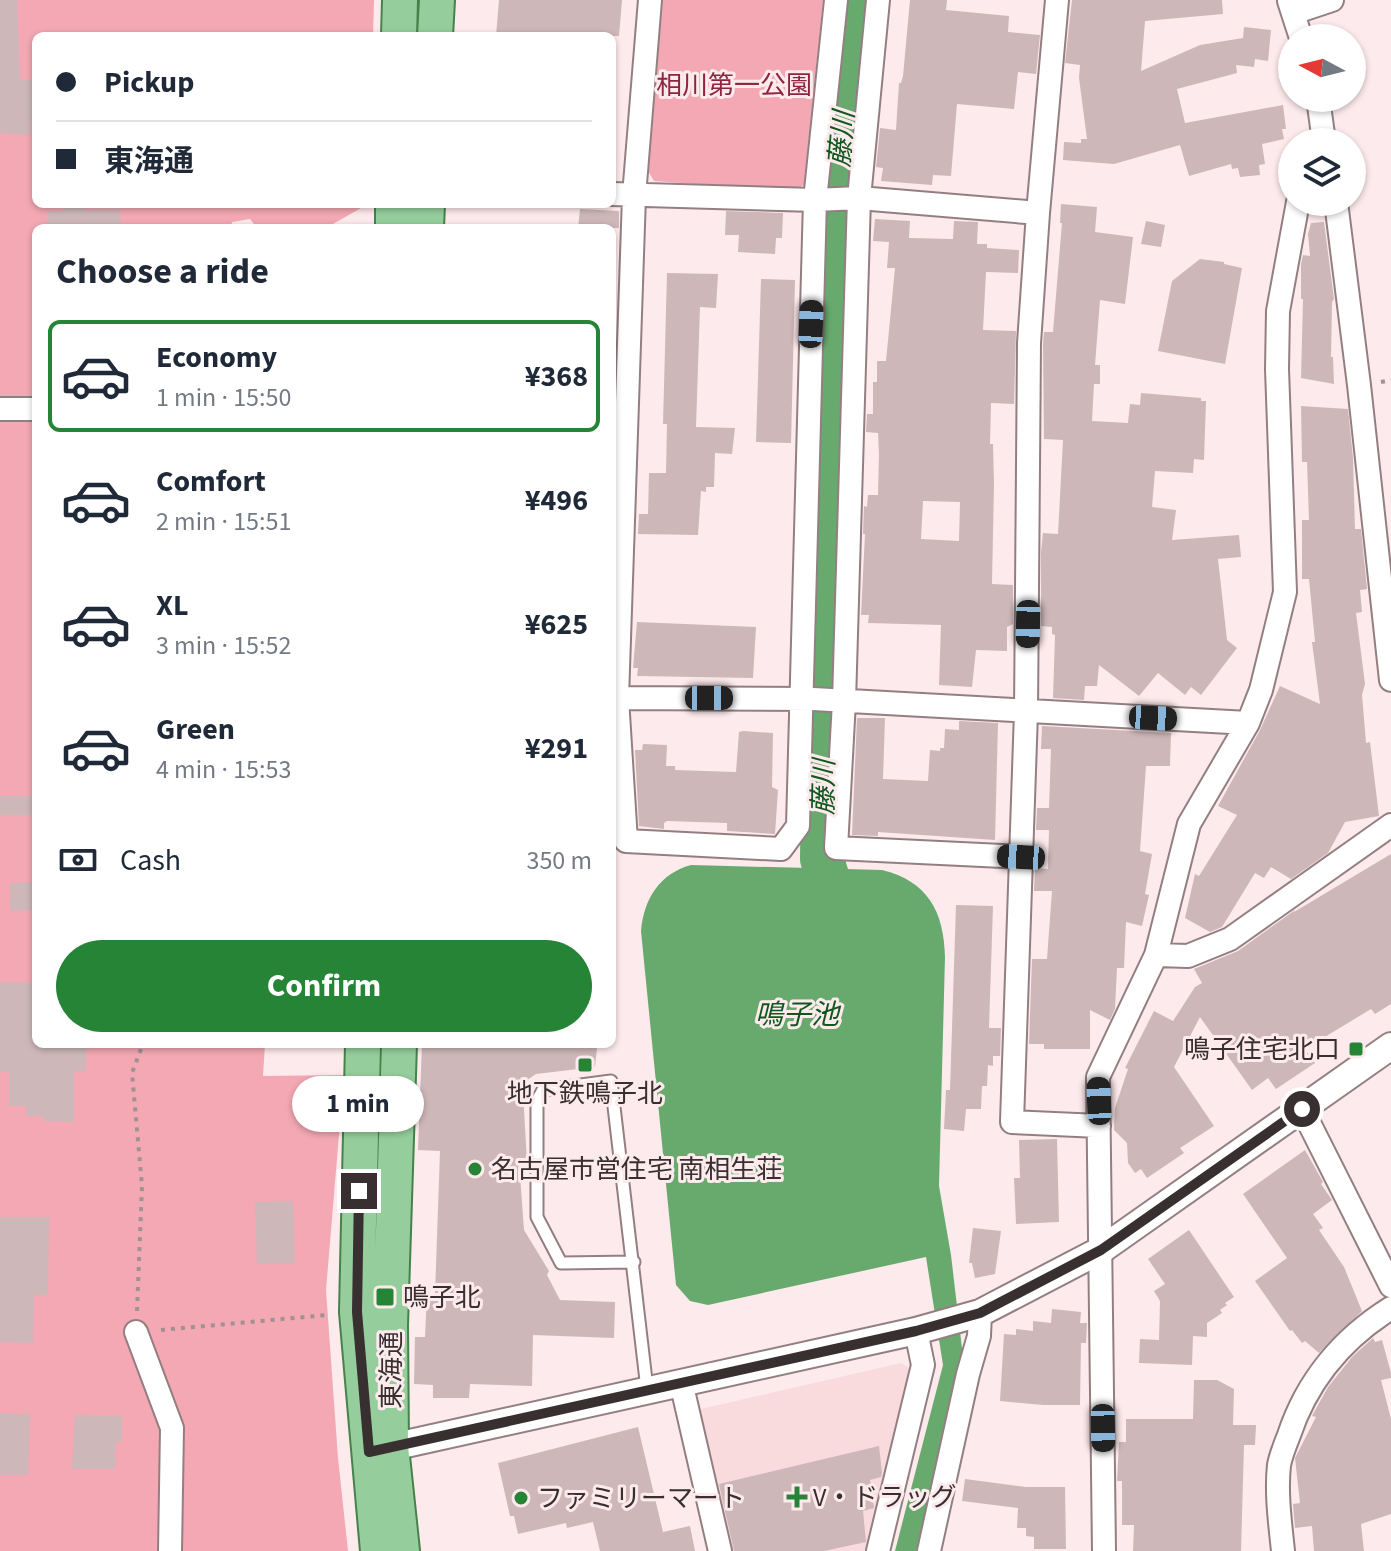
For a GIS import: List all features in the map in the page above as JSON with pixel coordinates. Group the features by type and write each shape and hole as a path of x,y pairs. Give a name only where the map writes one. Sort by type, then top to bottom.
{"main road":[{"path":"399,32 400,0"},
{"path":"435,32 437,0"},
{"name":"東海通","path":"363,1048 357,1312 380,1450 402,1551"},
{"name":"東海通","path":"378,1551 380,1450 390,1325 399,1048"}],"street":[{"path":"616,586 623,195 650,0"},
{"path":"616,722 626,841 781,849 798,826 822,700 836,199 836,0"},
{"path":"878,0 836,199 822,700 836,848 1021,857"},
{"path":"1057,0 1029,343 1026,712 1012,1122 1099,1126"},
{"path":"1291,6 1332,0"},
{"path":"623,195 836,199 1038,213"},
{"path":"1104,1551 1098,1077 1156,955 1189,824 1248,723 1261,690 1285,592 1277,369 1278,311 1295,216"},
{"path":"1338,216 1391,680"},
{"path":"0,409 32,409"},
{"path":"616,698 822,700 1248,723"},
{"path":"1156,955 1188,956 1230,939 1391,825"},
{"path":"380,1450 923,1329 973,1315 1101,1250 1391,1046"},
{"path":"1302,1109 1391,1286"},
{"path":"1283,1551 1278,1497 1280,1462 1301,1401 1339,1349 1365,1325 1391,1308"},
{"path":"929,1551 979,1336 973,1315"},
{"path":"878,1551 923,1365 923,1329"},
{"path":"136,1332 172,1428 170,1551"},
{"path":"681,1382 720,1551"}],"lane":[{"path":"634,1262 561,1263 555,1252 537,1217 537,1101 543,1090 611,1081 634,1262 647,1389"}],"path":[{"path":"141,1048 132,1073 142,1186 136,1332 357,1312"}],"shaded area":[{"path":"901,1363 912,1370 871,1543 864,1551 726,1551 695,1419 701,1409"}],"green space":[{"path":"0,0 374,0 373,32 32,32 32,208 361,208 333,224 254,224 250,219 232,224 32,224 32,1048 265,1048 263,1076 344,1075 326,1290 348,1551 0,1551"},
{"name":"相川第一公園","path":"660,0 823,0 804,185 792,191 654,181 648,171"}],"water":[{"name":"鳴子池","path":"691,865 882,870 898,875 922,890 937,913 945,957 939,1186 963,1357 916,1551 895,1551 943,1365 926,1257 708,1305 690,1301 676,1285 641,931 646,908 655,889 670,875"}],"building":[{"path":"0,0 17,0 20,79 32,81 30,135 0,133"},
{"path":"499,0 622,0 619,36 616,32 496,32"},
{"path":"910,0 947,0 946,10 1009,16 1008,32 1040,35 1036,74 1018,72 1014,109 957,104 951,176 933,175 932,185 881,181 883,168 876,167 880,128 896,130"},
{"path":"1072,0 1222,0 1223,14 1145,21 1141,71 1200,45 1243,38 1244,27 1271,30 1268,61 1255,59 1254,67 1236,65 1237,73 1177,89 1185,123 1278,106 1278,112 1284,112 1286,128 1278,128 1278,140 1262,144 1265,164 1259,165 1260,175 1240,177 1238,168 1232,169 1231,164 1189,176 1180,145 1114,164 1063,160 1064,142 1081,143 1081,139 1087,139 1080,65 1065,63"},
{"path":"1061,204 1097,207 1095,232 1133,237 1125,304 1100,300 1095,365 1100,365 1100,384 1094,384 1092,421 1128,423 1130,404 1140,405 1141,393 1206,401 1204,460 1194,459 1193,473 1155,471 1152,507 1176,510 1172,540 1239,535 1241,557 1218,559 1227,640 1237,648 1201,695 1191,687 1185,695 1158,673 1139,696 1099,665 1097,686 1085,686 1084,700 1053,698 1055,635 1052,634 1052,627 1041,626 1041,552 1043,533 1058,534 1063,440 1044,439 1043,344 1044,332 1053,332"},
{"path":"63,208 120,209 121,224 47,224 47,211 63,211"},
{"path":"580,209 619,211 619,228 616,224 578,224"},
{"path":"726,211 783,213 782,238 776,238 775,254 738,252 739,235 725,235"},
{"path":"875,219 910,221 909,238 953,239 954,221 978,222 977,244 987,244 987,248 1019,250 1018,273 986,272 983,330 1016,331 1014,404 991,403 990,444 993,444 994,484 992,584 1013,585 1013,624 1007,627 1007,651 976,650 972,687 939,685 941,625 868,623 869,615 861,615 864,506 867,507 868,495 878,495 878,433 866,432 867,414 873,414 873,382 877,382 877,361 886,361 895,268 887,268 889,242 873,241","holes":["923,501 960,502 959,541 921,539"]},
{"path":"1146,221 1165,225 1161,247 1141,244"},
{"path":"1324,222 1334,299 1331,357 1334,384 1301,378 1301,264 1303,255 1310,256 1308,234 1311,223"},
{"path":"1200,259 1242,268 1225,364 1158,351 1172,281"},
{"path":"667,273 718,274 716,308 700,307 696,427 735,428 732,454 715,453 714,487 706,487 706,492 701,491 698,535 638,534 639,514 648,514 649,473 666,473 667,424 663,424"},
{"path":"761,279 795,280 791,443 756,442"},
{"path":"1301,406 1348,409 1355,529 1361,529 1367,589 1360,590 1362,612 1356,613 1365,684 1362,695 1366,743 1370,742 1379,816 1345,822 1328,853 1291,879 1271,867 1264,878 1255,873 1222,927 1210,932 1185,918 1195,874 1199,876 1237,815 1218,806 1260,730 1280,686 1320,704 1312,642 1315,642 1309,579 1302,579 1302,520 1309,520 1307,462 1302,462"},
{"path":"637,622 756,627 753,678 637,676 638,668 633,668"},
{"path":"857,718 885,718 883,779 928,781 930,750 940,751 944,748 945,729 959,730 959,721 998,723 995,840 878,832 878,836 852,835"},
{"path":"1042,726 1171,733 1170,766 1146,766 1140,851 1152,854 1145,894 1149,895 1142,926 1126,922 1124,968 1117,968 1115,1009 1110,1020 1090,1010 1090,1049 1044,1049 1044,1044 1029,1044 1032,959 1047,959 1052,891 1034,891 1035,868 1048,869 1049,830 1036,830 1037,808 1049,808 1051,749 1041,749"},
{"path":"739,732 773,733 772,787 778,790 775,834 727,831 727,823 667,821 664,829 639,826 635,750 642,750 643,744 667,745 666,766 675,766 675,770 736,772"},
{"path":"0,796 32,796 32,815 0,815"},
{"path":"1391,854 1391,1004 1375,1014 1371,1009 1305,1049 1315,1063 1276,1089 1268,1078 1252,1090 1200,1017 1174,1067 1214,1126 1180,1148 1184,1153 1147,1178 1141,1169 1135,1173 1128,1163 1127,1143 1114,1130 1115,1108 1128,1069 1125,1068 1154,1011 1173,1021 1195,987 1202,983 1194,969 1238,951 1295,910"},
{"path":"32,882 32,910 10,911 10,883"},
{"path":"956,905 993,906 989,1028 1001,1028 1000,1056 993,1056 993,1066 988,1065 987,1086 982,1086 981,1109 966,1109 964,1131 944,1129 946,1090 950,1090"},
{"path":"0,982 32,983 32,1048 86,1048 86,1071 74,1071 74,1122 43,1121 43,1116 26,1116 26,1106 9,1106 9,1072 0,1072"},
{"path":"422,1048 597,1048 595,1067 536,1074 527,1080 523,1092 527,1162 520,1175 524,1230 549,1271 547,1275 560,1300 615,1302 614,1338 533,1335 532,1386 470,1384 469,1398 433,1398 433,1385 414,1384 415,1337 425,1337 427,1294 435,1294 440,1151 418,1150"},
{"path":"1057,1139 1059,1222 1016,1224 1014,1178 1020,1178 1019,1140"},
{"path":"1305,1150 1332,1200 1313,1214 1323,1228 1319,1230 1344,1267 1362,1311 1319,1353 1290,1331 1255,1281 1287,1258 1243,1194"},
{"path":"293,1201 295,1263 257,1264 255,1202"},
{"path":"0,1217 49,1217 48,1295 34,1295 33,1343 0,1342"},
{"path":"973,1228 1001,1231 995,1274 975,1278 972,1263 969,1263"},
{"path":"1189,1230 1234,1297 1225,1303 1227,1305 1220,1310 1222,1313 1207,1323 1207,1337 1193,1336 1192,1365 1139,1363 1140,1339 1159,1340 1160,1301 1154,1291 1165,1284 1148,1259"},
{"path":"1052,1309 1081,1312 1080,1323 1087,1323 1086,1343 1081,1343 1080,1405 1000,1401 1004,1334 1016,1335 1016,1329 1033,1331 1033,1321 1051,1323"},
{"path":"1373,1338 1375,1342 1382,1340 1391,1373 1391,1378 1381,1380 1391,1419 1391,1514 1361,1524 1364,1551 1314,1551 1312,1526 1295,1528 1293,1504 1300,1503 1295,1458 1328,1387 1352,1357"},
{"path":"1194,1380 1217,1380 1234,1389 1233,1425 1256,1425 1255,1445 1244,1445 1241,1551 1133,1551 1134,1525 1122,1525 1122,1481 1117,1481 1119,1442 1126,1442 1126,1419 1193,1419"},
{"path":"0,1413 30,1414 28,1475 0,1475"},
{"path":"75,1415 122,1416 122,1442 116,1442 115,1469 72,1469"},
{"path":"638,1427 663,1532 690,1526 695,1551 600,1551 593,1522 567,1528 566,1523 518,1534 514,1516 510,1516 498,1463"},
{"name":"V・ドラッグ","path":"879,1446 881,1477 870,1480 874,1508 863,1511 866,1542 824,1551 734,1551 719,1484"},
{"path":"965,1479 1026,1487 1065,1487 1066,1549 1034,1549 1034,1537 1026,1536 1026,1528 1017,1528 1018,1508 962,1501"}],"waterway":[{"name":"藤川","path":"842,926 822,859 824,679 838,186 855,0"}],"place":[{"name":"鳴子住宅北口","path":"1356,1049"},
{"name":"地下鉄鳴子北","path":"585,1065"},
{"name":"名古屋市営住宅 南相生荘","path":"475,1169"},
{"name":"鳴子北","path":"385,1297"},
{"name":"V・ドラッグ","path":"797,1497"},
{"name":"ファミリーマート","path":"521,1498"}],"route":[{"path":"359,1191 357,1312 369,1452 916,1331 980,1313 1101,1250 1302,1109"}]}
